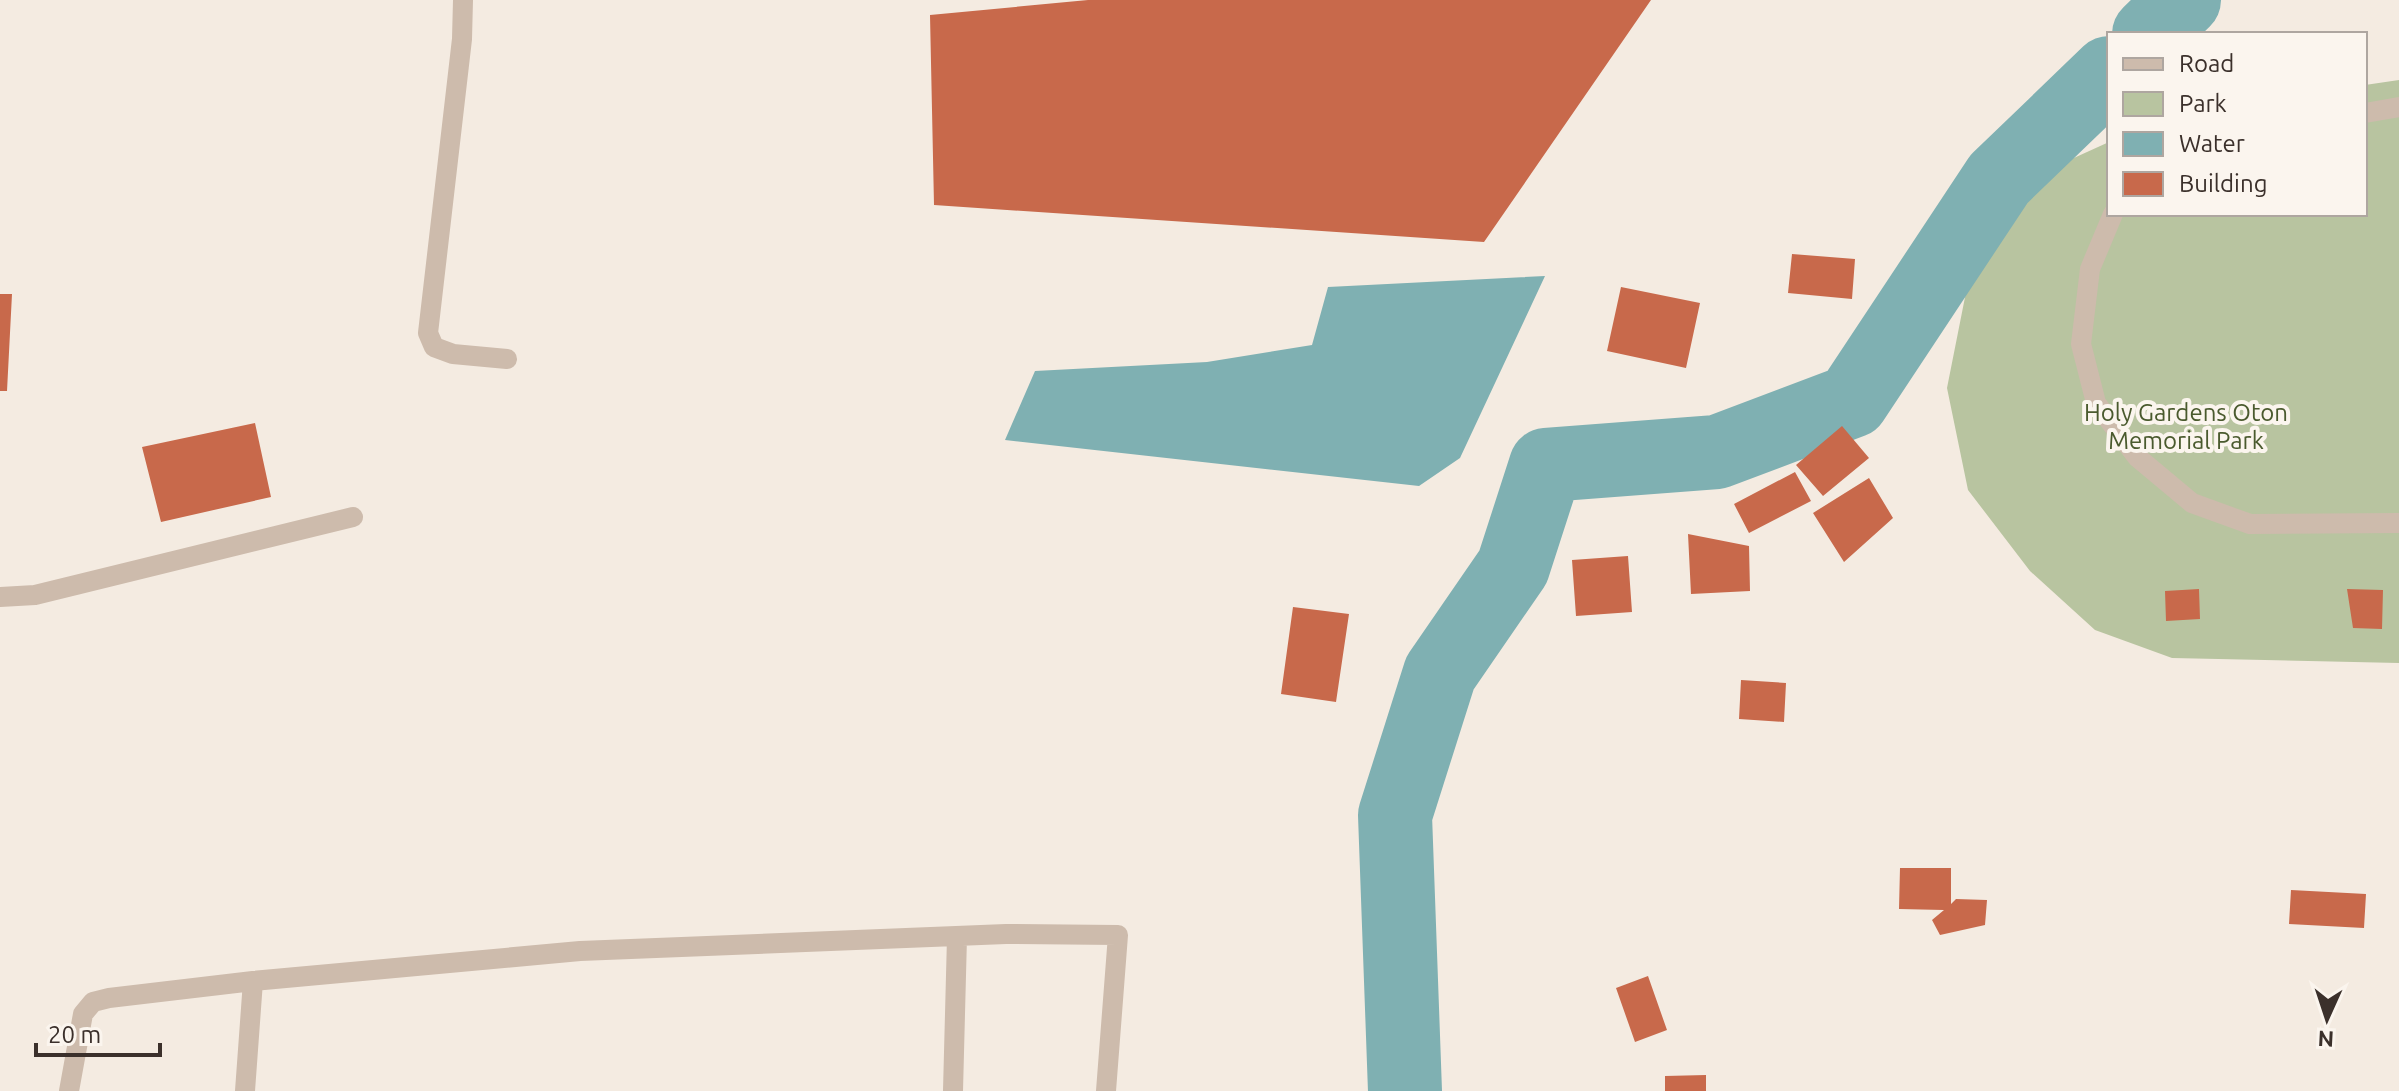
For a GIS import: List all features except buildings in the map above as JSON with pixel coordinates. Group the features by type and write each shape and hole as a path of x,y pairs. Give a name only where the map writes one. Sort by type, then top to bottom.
{"street":[{"path":"463,0 462,39 428,333 434,347 453,354 507,359"},
{"path":"2367,113 2399,107"},
{"path":"2112,216 2090,269 2081,344 2096,403 2137,457 2192,503 2250,524 2399,523"},
{"path":"0,597 35,595 353,517"},
{"path":"69,1091 83,1014 93,1002 253,981 580,951 1006,934 1118,935 1106,1091"},
{"path":"953,1091 957,937"},
{"path":"245,1091 253,981"}],"green space":[{"name":"Holy Gardens Oton Memorial Park","path":"2399,80 2399,663 2172,658 2095,630 2030,571 1968,490 1947,388 1970,272 2043,172 2107,143 2107,216 2367,216 2367,85"}],"water":[{"path":"1545,276 1460,458 1419,486 1005,440 1035,371 1207,362 1312,345 1328,287"}],"waterway":[{"path":"2151,32 2184,0"},
{"path":"1405,1091 1395,815 1440,673 1513,567 1546,465 1717,452 1852,401 1999,179 2107,75"}]}
